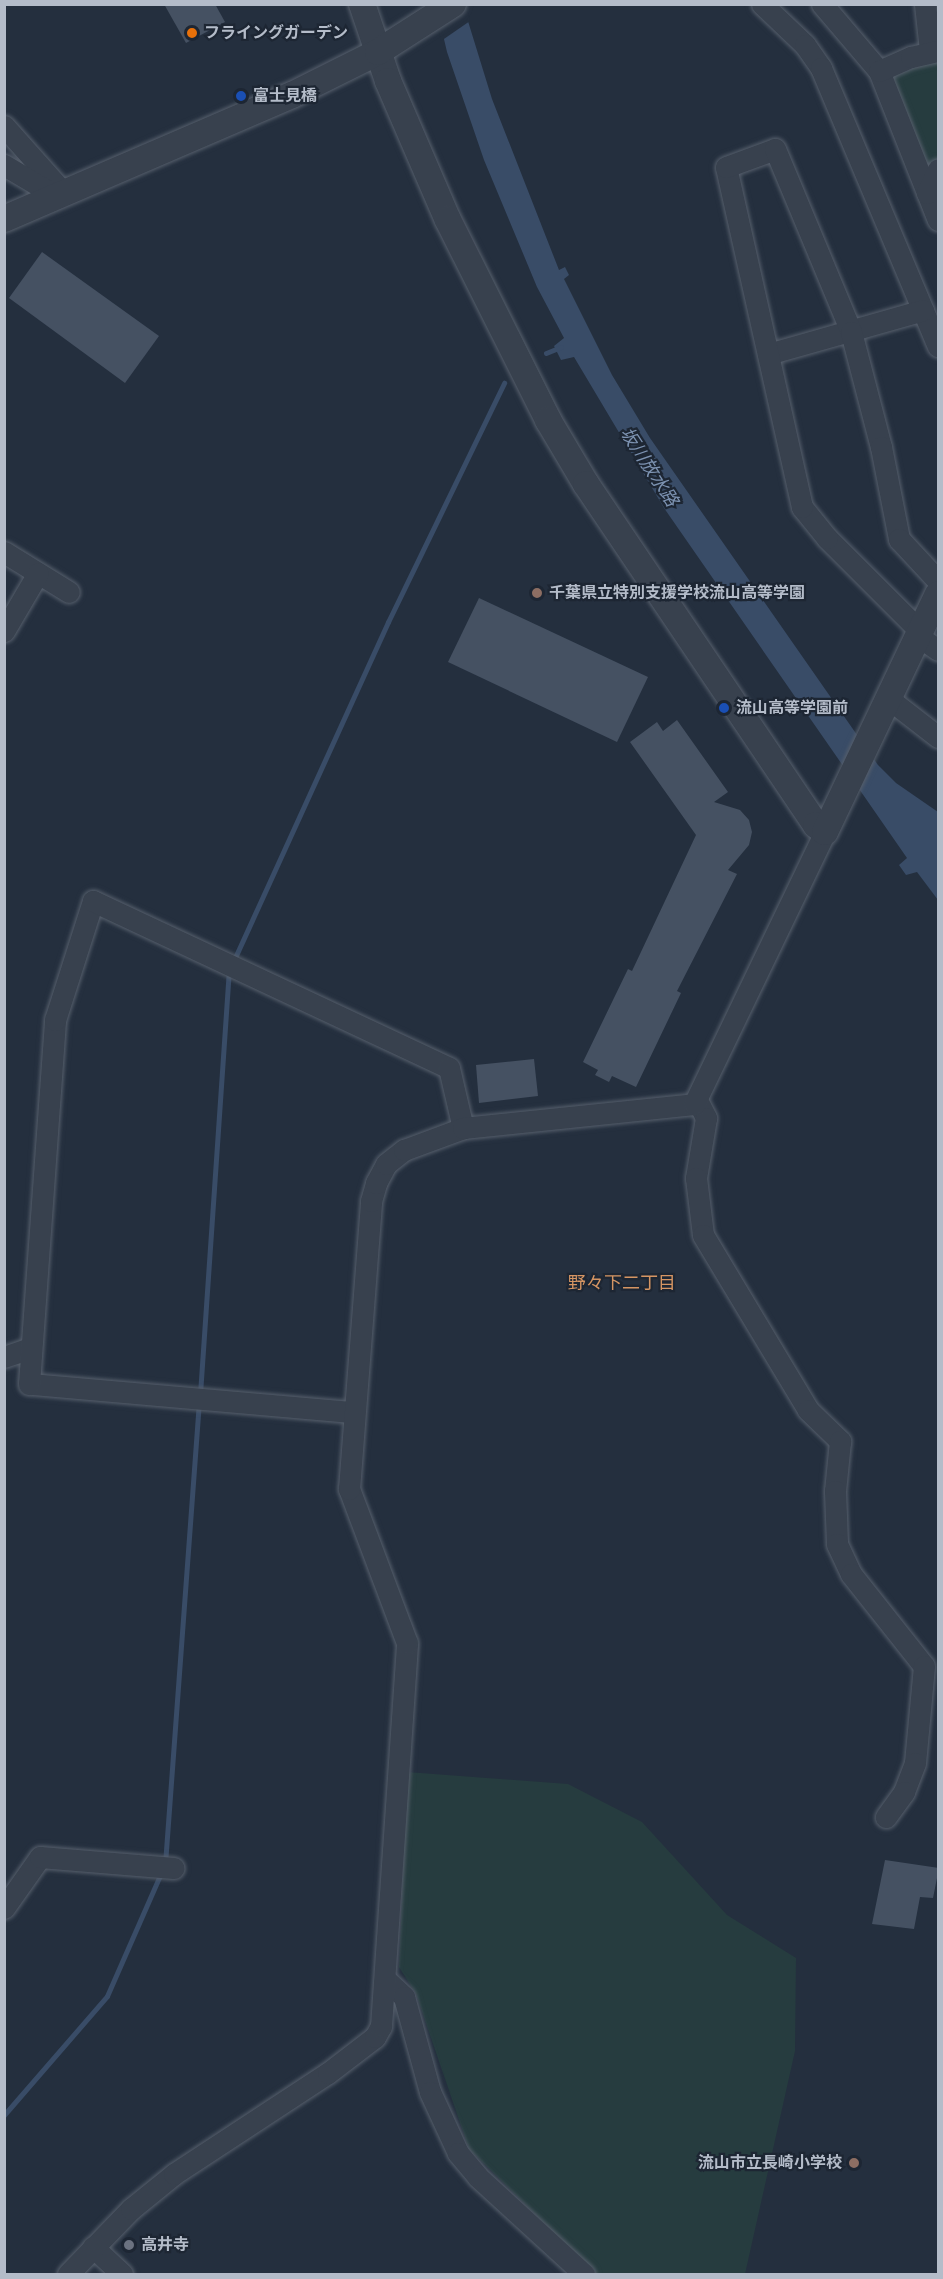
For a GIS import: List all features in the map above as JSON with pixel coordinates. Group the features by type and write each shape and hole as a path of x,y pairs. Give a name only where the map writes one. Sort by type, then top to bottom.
{"street":[{"path":"362,4 386,46 448,220 548,420 586,484 816,825 828,825"},
{"path":"4,219 58,193 282,99 386,46 453,4"},
{"path":"762,4 805,45 821,68 939,346"},
{"path":"822,4 879,71 939,220"},
{"path":"879,71 934,51 925,4"},
{"path":"4,126 58,193"},
{"path":"926,639 827,538 802,507 726,167 775,149 851,332 881,447 899,539 939,581"},
{"path":"4,165 58,193"},
{"path":"927,193 939,169"},
{"path":"768,354 923,310"},
{"path":"4,552 69,592"},
{"path":"4,631 38,573"},
{"path":"698,1102 885,707 926,639 939,594"},
{"path":"885,707 939,737"},
{"path":"352,1412 29,1384 56,1020 75,950 93,901 449,1068 463,1128"},
{"path":"68,2274 131,2209 174,2174 375,2037 381,2026 386,1980 406,1643 399,1614 352,1506 349,1489 352,1412 371,1201 376,1183 386,1164 404,1150 463,1128 698,1102"},
{"path":"698,1102 706,1118 696,1178 703,1235 808,1410 840,1441 835,1491 837,1544 851,1574 924,1666 915,1763 904,1792 886,1817"},
{"path":"4,1357 30,1348"},
{"path":"4,1908 40,1857 167,1867"},
{"path":"386,1980 404,1997 430,2092 458,2153 478,2177 584,2274"},
{"path":"93,2247 122,2274"}],"green space":[{"path":"933,60 938,61 938,157 933,169 926,168 891,83 894,76"},
{"path":"407,1772 568,1784 642,1822 727,1915 796,1958 795,2051 745,2274 596,2274 469,2149 416,1994 399,1967"}],"water":[{"name":"坂川放水路","path":"436,5 463,5 492,99 559,270 565,267 569,275 564,279 612,375 650,438 878,765 896,783 938,812 938,900 917,872 906,875 899,865 907,858 664,508 574,357 561,360 554,346 564,338 537,287 484,160 447,52"}],"pier":[{"path":"433,4 466,4 470,21 441,41"}],"building":[{"name":"フライングガーデン","path":"164,4 215,4 225,22 186,43"},
{"path":"42,252 159,336 125,383 9,298"},
{"path":"479,598 648,677 617,742 448,662"},
{"path":"677,720 728,792 714,802 740,810 749,820 752,832 749,845 728,870 737,874 677,991 681,993 636,1087 612,1076 609,1082 595,1075 598,1070 583,1062 628,969 632,971 696,835 630,742 657,722 663,731"},
{"path":"534,1059 538,1096 479,1103 476,1065"},
{"path":"885,1860 939,1868 933,1898 920,1897 914,1929 872,1924"}],"waterway":[{"path":"546,353 561,347"},
{"path":"233,962 388,622 504,383"},
{"path":"200,1394 229,970"},
{"path":"165,1864 199,1403"},
{"path":"4,2115 107,1996 161,1873"}],"place":[{"name":"フライングガーデン","path":"192,33"},
{"name":"富士見橋","path":"241,96"},
{"name":"千葉県立特別支援学校流山高等学園","path":"537,593"},
{"name":"流山高等学園前","path":"724,708"},
{"name":"流山市立長崎小学校","path":"854,2163"},
{"name":"高井寺","path":"129,2245"}],"district":[{"name":"野々下二丁目","path":"622,1283"}]}
